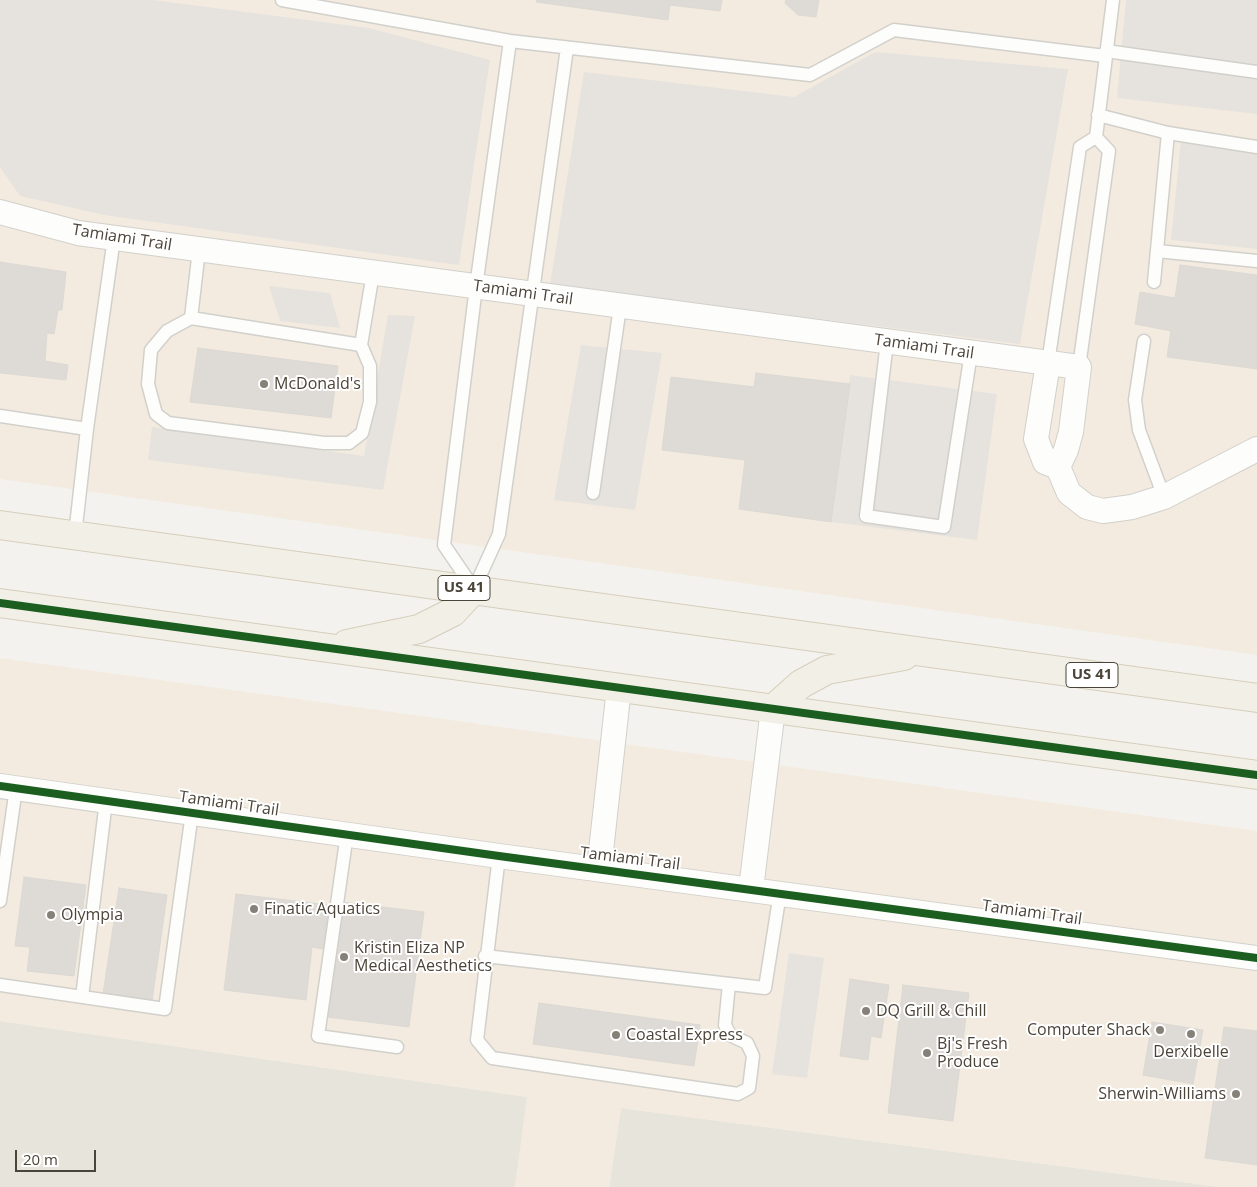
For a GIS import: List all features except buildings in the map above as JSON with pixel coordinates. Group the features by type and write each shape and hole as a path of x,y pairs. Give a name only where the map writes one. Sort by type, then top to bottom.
{"main road":[{"name":"US 41","path":"0,525 1257,698"},
{"path":"326,648 419,630 453,612 474,589"},
{"path":"0,603 1257,775"},
{"path":"773,709 801,684 827,670 928,652"}],"street":[{"name":"Tamiami Trail","path":"0,212 78,233 1079,367"},
{"path":"1048,363 1036,440 1046,462 1058,467 1069,493 1087,507 1103,511 1132,507 1164,497 1257,449"},
{"path":"1058,467 1066,450 1071,432 1079,367"},
{"path":"598,869 618,688"},
{"path":"751,889 773,709"},
{"name":"Tamiami Trail","path":"8,787 498,856 780,892 1257,958"}],"lane":[{"path":"282,0 510,41 810,75 894,30 1257,72"},
{"path":"1079,367 1109,151 1096,137 1113,0"},
{"path":"474,589 444,545 476,287 510,41"},
{"path":"474,589 499,534 567,48"},
{"path":"1098,115 1168,133 1257,147"},
{"path":"1154,282 1168,133"},
{"path":"1048,363 1080,146 1096,137"},
{"path":"75,535 87,429 114,238"},
{"path":"191,318 199,250"},
{"path":"1157,251 1257,261"},
{"path":"361,345 191,318 167,331 151,350 148,384 156,414 168,423 324,443 349,443 362,433 370,402 370,366 361,345 373,273"},
{"path":"593,493 620,306"},
{"path":"1144,341 1135,400 1139,430 1164,497"},
{"path":"887,342 866,516 944,527 971,353"},
{"path":"0,416 87,429"},
{"path":"0,902 8,787"},
{"path":"82,997 106,801"},
{"path":"0,985 165,1009 192,813"},
{"path":"347,834 318,1036 397,1047"},
{"path":"498,856 485,956 477,1040 492,1058 738,1094 749,1088 753,1056 747,1043 730,1035 725,1025 729,984"},
{"path":"485,956 765,988 780,892"}],"shaded area":[{"path":"0,0 1257,0 1257,655 0,479"},
{"path":"0,0 153,0 369,28 490,60 459,265 104,215 20,196 0,167"},
{"path":"1126,0 1257,0 1257,114 1117,98"},
{"path":"875,52 1068,69 1020,344 550,285 584,72 794,97"},
{"path":"1181,140 1257,149 1257,249 1171,240"},
{"path":"269,286 330,293 340,328 280,321"},
{"path":"388,315 415,316 383,490 148,460 152,427 364,456"},
{"path":"581,345 662,353 635,510 554,500"},
{"path":"850,375 997,394 977,540 831,522"},
{"path":"0,658 1257,831 1257,1187 1220,1187 621,1108 609,1187 515,1187 527,1097 0,1021"},
{"path":"789,953 824,958 807,1078 772,1074"},
{"path":"0,1021 528,1097 515,1187 0,1187"},
{"path":"621,1108 1220,1187 609,1187"}],"cycle path":[{"path":"0,603 1257,775"},
{"path":"0,786 499,856 1257,958"}],"place":[{"name":"McDonald's","path":"264,384"},
{"name":"Finatic Aquatics","path":"254,909"},
{"name":"Olympia","path":"51,915"},
{"name":"Kristin Eliza NP Medical Aesthetics","path":"344,957"},
{"name":"DQ Grill & Chill","path":"866,1011"},
{"name":"Computer Shack","path":"1160,1030"},
{"name":"Derxibelle","path":"1191,1034"},
{"name":"Coastal Express","path":"616,1035"},
{"name":"Bj's Fresh Produce","path":"927,1053"},
{"name":"Sherwin-Williams","path":"1236,1094"}]}
